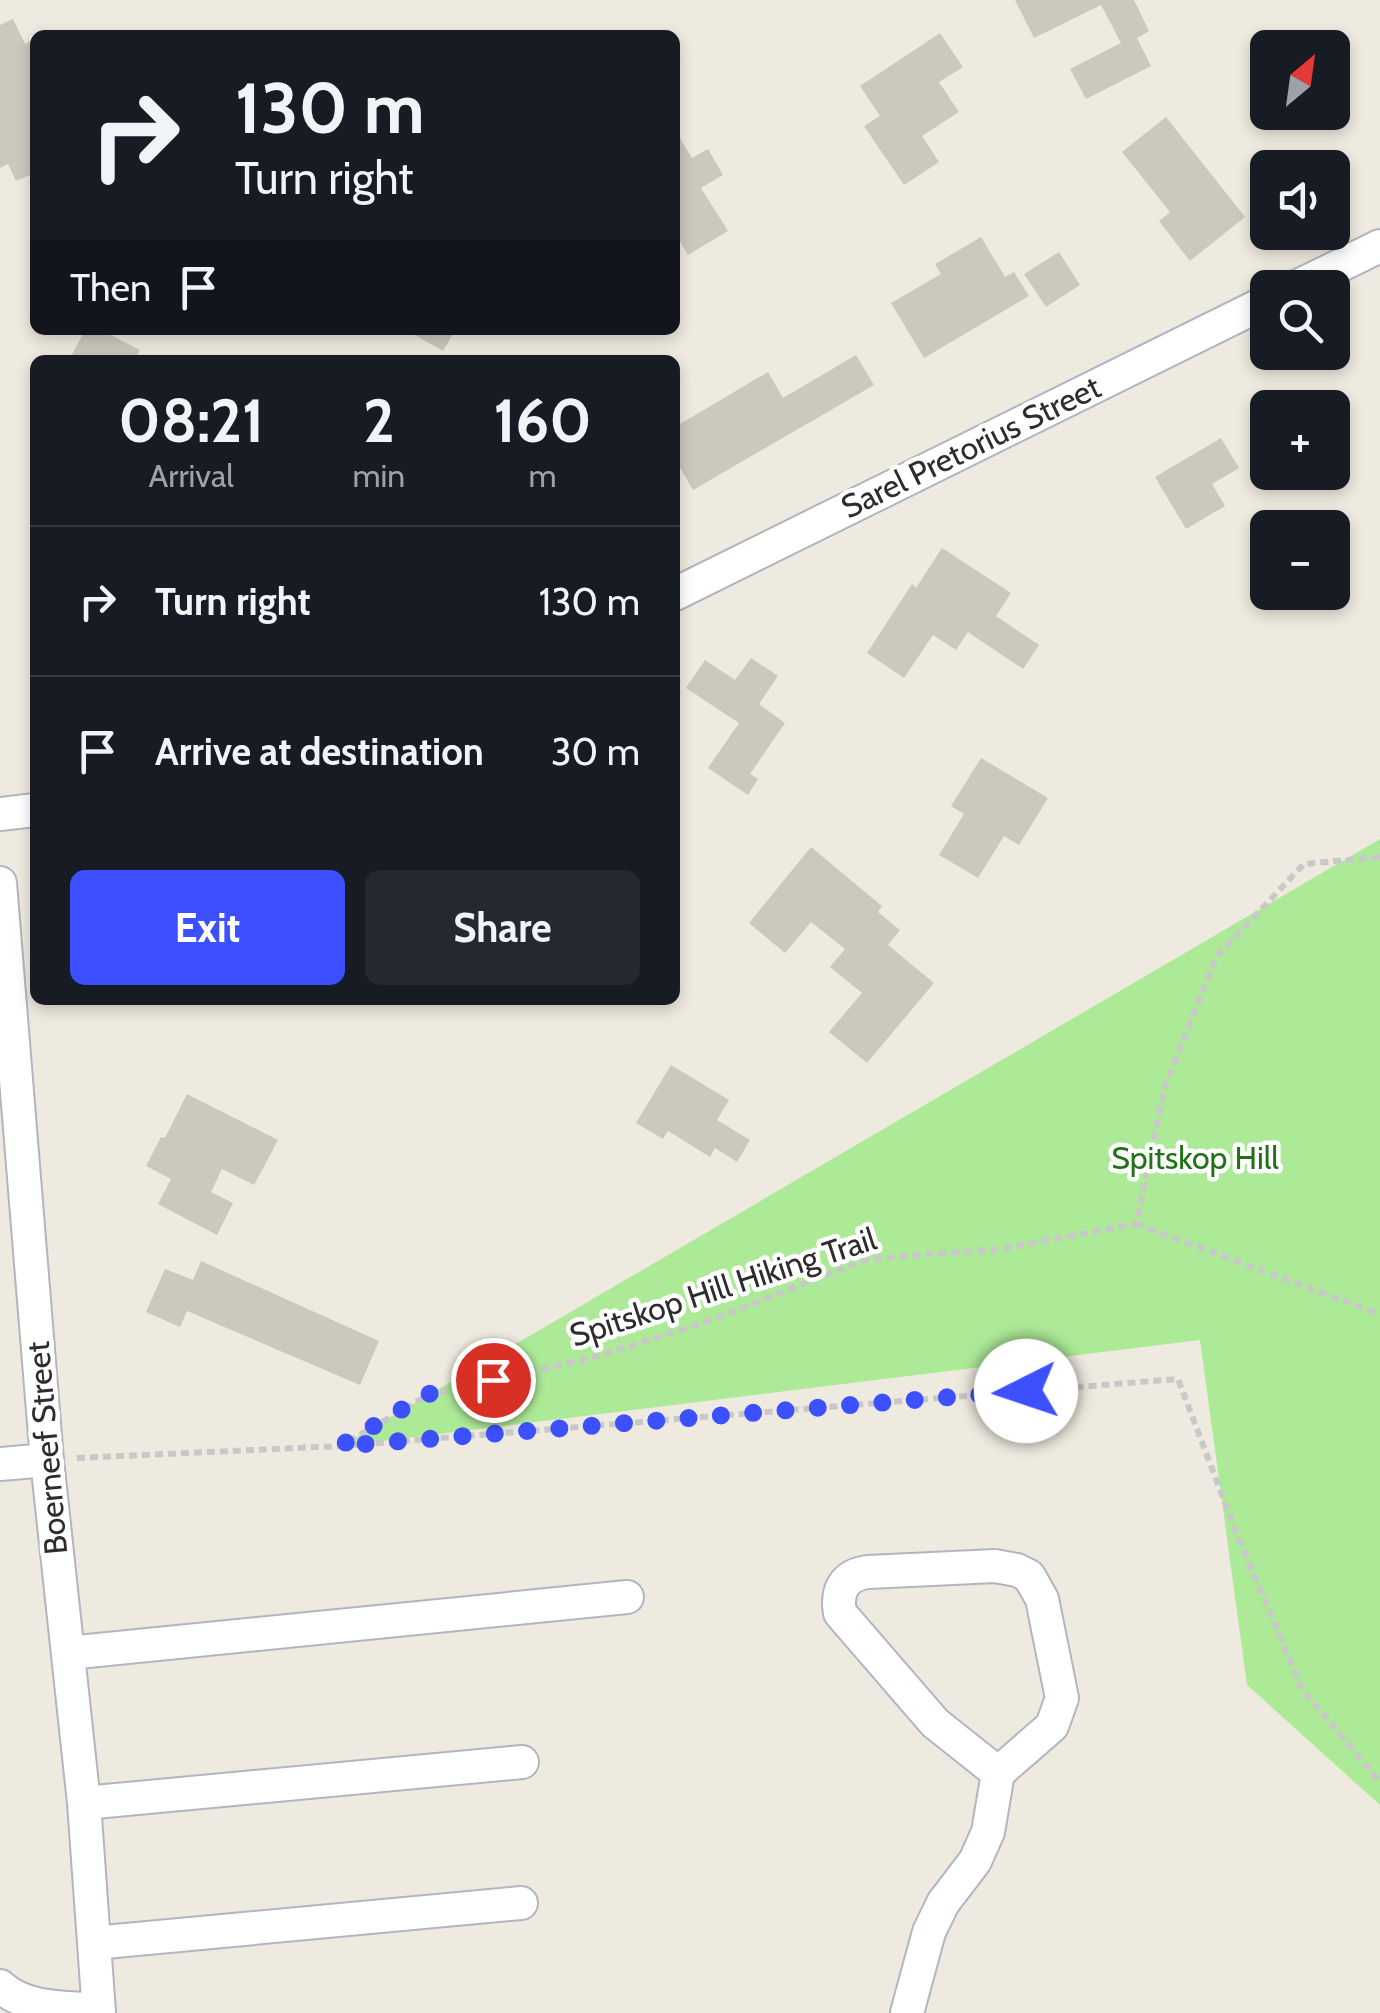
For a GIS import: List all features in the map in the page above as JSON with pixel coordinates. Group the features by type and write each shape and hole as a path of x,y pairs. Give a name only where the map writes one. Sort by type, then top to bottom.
{"street":[{"path":"1331,270 1380,246"},
{"name":"Sarel Pretorius Street","path":"680,592 1250,310"},
{"path":"0,814 30,811"},
{"name":"Boerneef Street","path":"0,884 47,1460 84,1803 99,2012"},
{"path":"0,1464 47,1460"},
{"path":"908,2013 928,1932 943,1903 975,1861 988,1832 998,1773 1052,1726 1062,1698 1042,1600 1035,1583 1017,1570 995,1566 868,1572 850,1578 840,1587 840,1613 935,1723 998,1773"},
{"path":"68,1652 626,1597"},
{"path":"84,1803 522,1762"},
{"path":"94,1943 521,1903"},
{"path":"0,1986 12,1998 29,2004 99,2012"}],"path":[{"path":"1380,857 1304,864 1216,957 1164,1087 1136,1224 1380,1314"},
{"name":"Spitskop Hill Hiking Trail","path":"340,1446 428,1394 590,1358 700,1324 868,1259 1001,1249 1136,1224"},
{"name":"Spitskop Hill Hiking Trail","path":"47,1460 340,1446 1178,1379 1302,1690 1380,1782"}],"green space":[{"name":"Spitskop Hill","path":"1380,839 1380,1805 1247,1685 1200,1340 341,1446"}],"building":[{"path":"1015,0 1134,0 1149,31 1137,38 1151,66 1086,99 1070,69 1121,43 1101,5 1034,38"},
{"path":"13,19 25,44 30,41 30,175 16,181 8,164 0,168 0,25"},
{"path":"940,33 963,67 939,82 959,112 922,136 939,162 904,185 864,126 880,116 860,86"},
{"path":"1166,117 1245,217 1190,261 1159,221 1170,212 1122,152"},
{"path":"680,138 692,158 708,149 723,175 701,188 728,231 688,255 680,241"},
{"path":"981,237 1005,277 1014,272 1029,296 924,358 891,303 941,274 935,264"},
{"path":"1059,252 1080,285 1046,307 1024,274"},
{"path":"82,335 111,335 140,350 138,355 72,355"},
{"path":"415,335 452,335 443,351"},
{"path":"856,355 874,385 693,490 680,468 680,424 768,372 783,398"},
{"path":"1221,438 1239,468 1212,484 1225,506 1186,529 1155,477"},
{"path":"942,548 1011,593 996,616 1039,645 1023,669 968,632 956,650 933,635 904,678 867,653 912,584 916,588"},
{"path":"751,658 778,676 759,704 785,723 750,774 758,779 748,795 708,768 739,723 686,688 705,660 735,680"},
{"path":"981,758 1048,798 1019,845 1004,836 978,878 939,855 964,814 951,806"},
{"path":"811,847 882,906 878,912 900,930 888,945 934,983 867,1063 829,1032 862,993 830,967 845,949 811,922 785,953 749,923"},
{"path":"671,1065 729,1100 717,1120 750,1140 737,1162 715,1148 710,1157 668,1131 663,1139 636,1123"},
{"path":"187,1094 278,1140 254,1185 222,1169 211,1192 233,1203 217,1235 158,1204 171,1179 146,1166"},
{"path":"201,1261 379,1341 360,1385 187,1311 180,1327 146,1312 165,1269 193,1280"}],"route":[{"path":"493,1380 428,1394 340,1446 1026,1391"}]}
